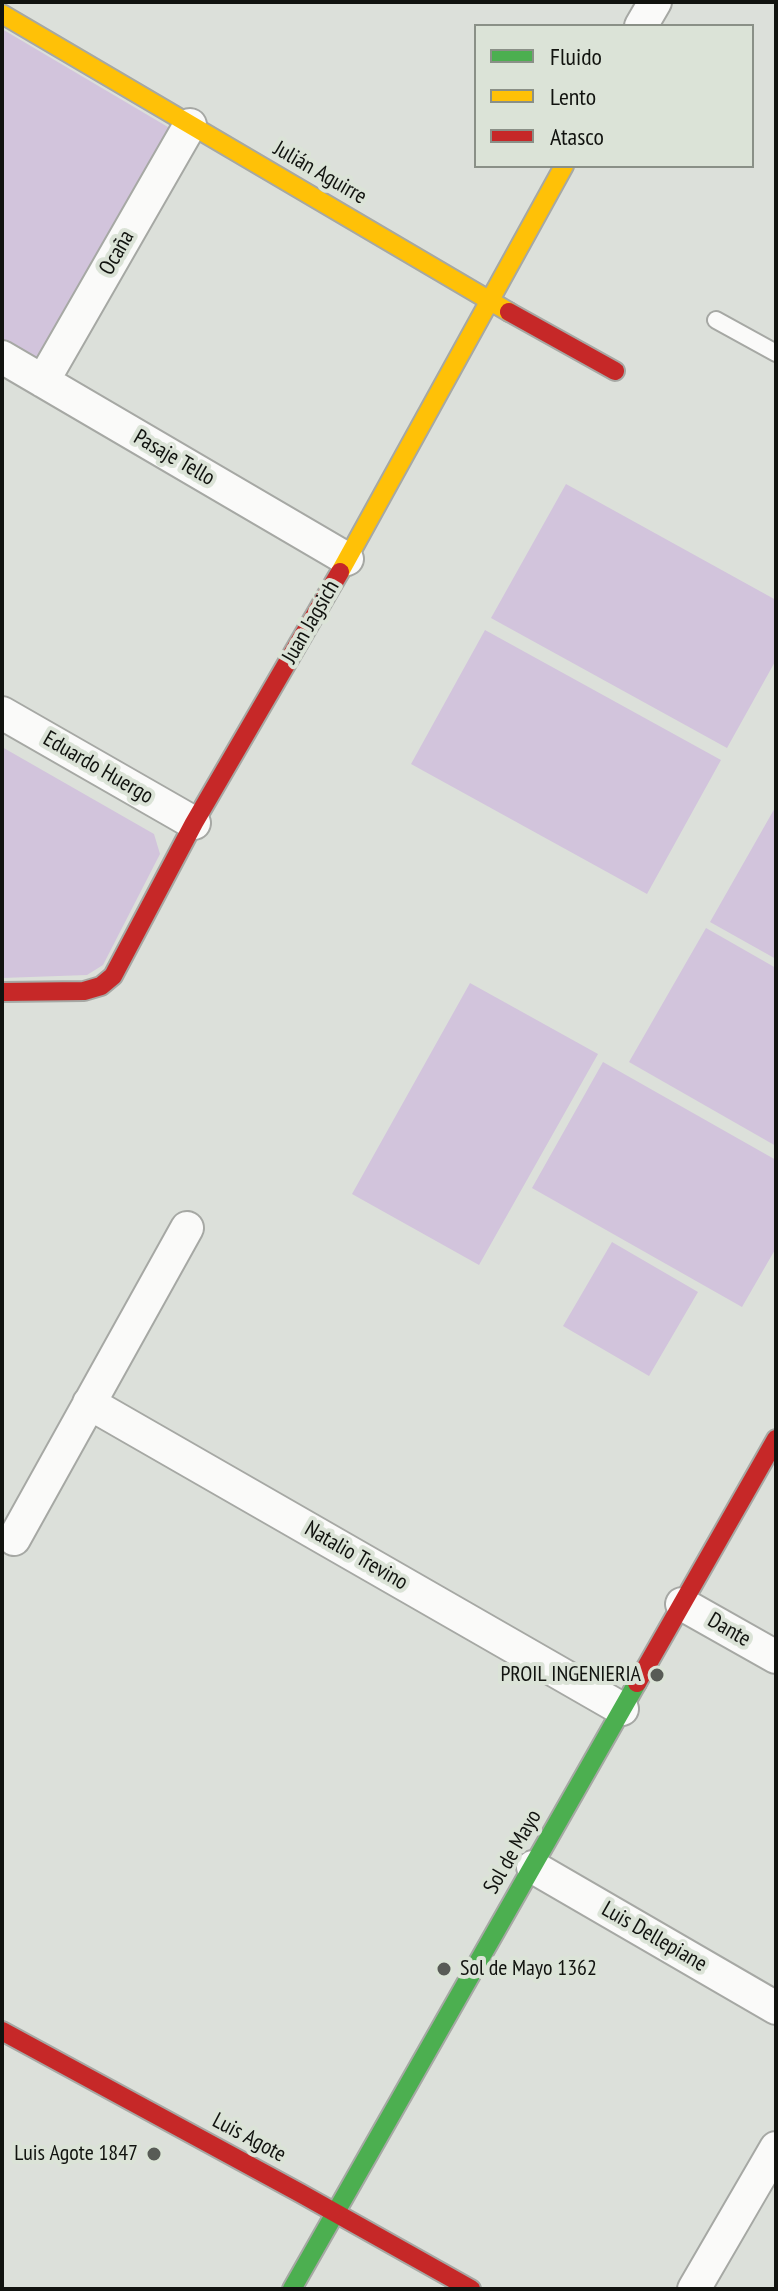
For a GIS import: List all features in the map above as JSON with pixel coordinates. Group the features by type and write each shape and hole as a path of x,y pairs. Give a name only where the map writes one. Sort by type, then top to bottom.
{"street":[{"name":"Julián Aguirre","path":"2,14 490,301 615,371"},
{"name":"Ocaña","path":"43,381 190,125"},
{"name":"Juan Jagsich","path":"2,992 84,991 101,986 113,976 194,823 347,559 563,168"},
{"name":"Pasaje Tello","path":"2,357 347,559"},
{"name":"Eduardo Huergo","path":"2,713 194,823"},
{"path":"14,1539 187,1228"},
{"name":"Natalio Trevino","path":"89,1403 622,1709"},
{"name":"Sol de Mayo","path":"292,2289 776,1439"},
{"name":"Dante","path":"682,1604 776,1657"},
{"name":"Luis Dellepiane","path":"533,1867 776,2008"},
{"name":"Luis Agote","path":"2,2031 471,2289"},
{"path":"694,2289 776,2148"}],"lane":[{"path":"716,320 776,353"}],"shaded area":[{"path":"2,29 173,130 34,362 2,343"},
{"path":"566,484 776,600 776,660 727,748 491,618"},
{"path":"485,630 721,760 647,894 411,764"},
{"path":"2,747 154,834 160,854 103,965 87,975 2,978"},
{"path":"776,806 776,959 710,922"},
{"path":"706,928 776,968 776,1146 629,1062"},
{"path":"470,983 598,1054 479,1265 352,1194"},
{"path":"603,1062 776,1160 776,1248 742,1307 532,1188"},
{"path":"612,1242 698,1292 649,1376 563,1326"}],"traffic: fast":[{"path":"292,2289 637,1683"}],"traffic: slow":[{"path":"2,14 509,312"},
{"path":"340,572 563,168"}],"traffic: jam":[{"path":"509,312 615,371"},
{"path":"2,992 84,991 101,986 113,976 194,823 340,572"},
{"path":"637,1683 776,1439"},
{"path":"2,2031 471,2289"}],"place":[{"name":"PROIL INGENIERIA","path":"657,1675"},
{"name":"Sol de Mayo 1362","path":"444,1969"},
{"name":"Luis Agote 1847","path":"154,2154"}]}
